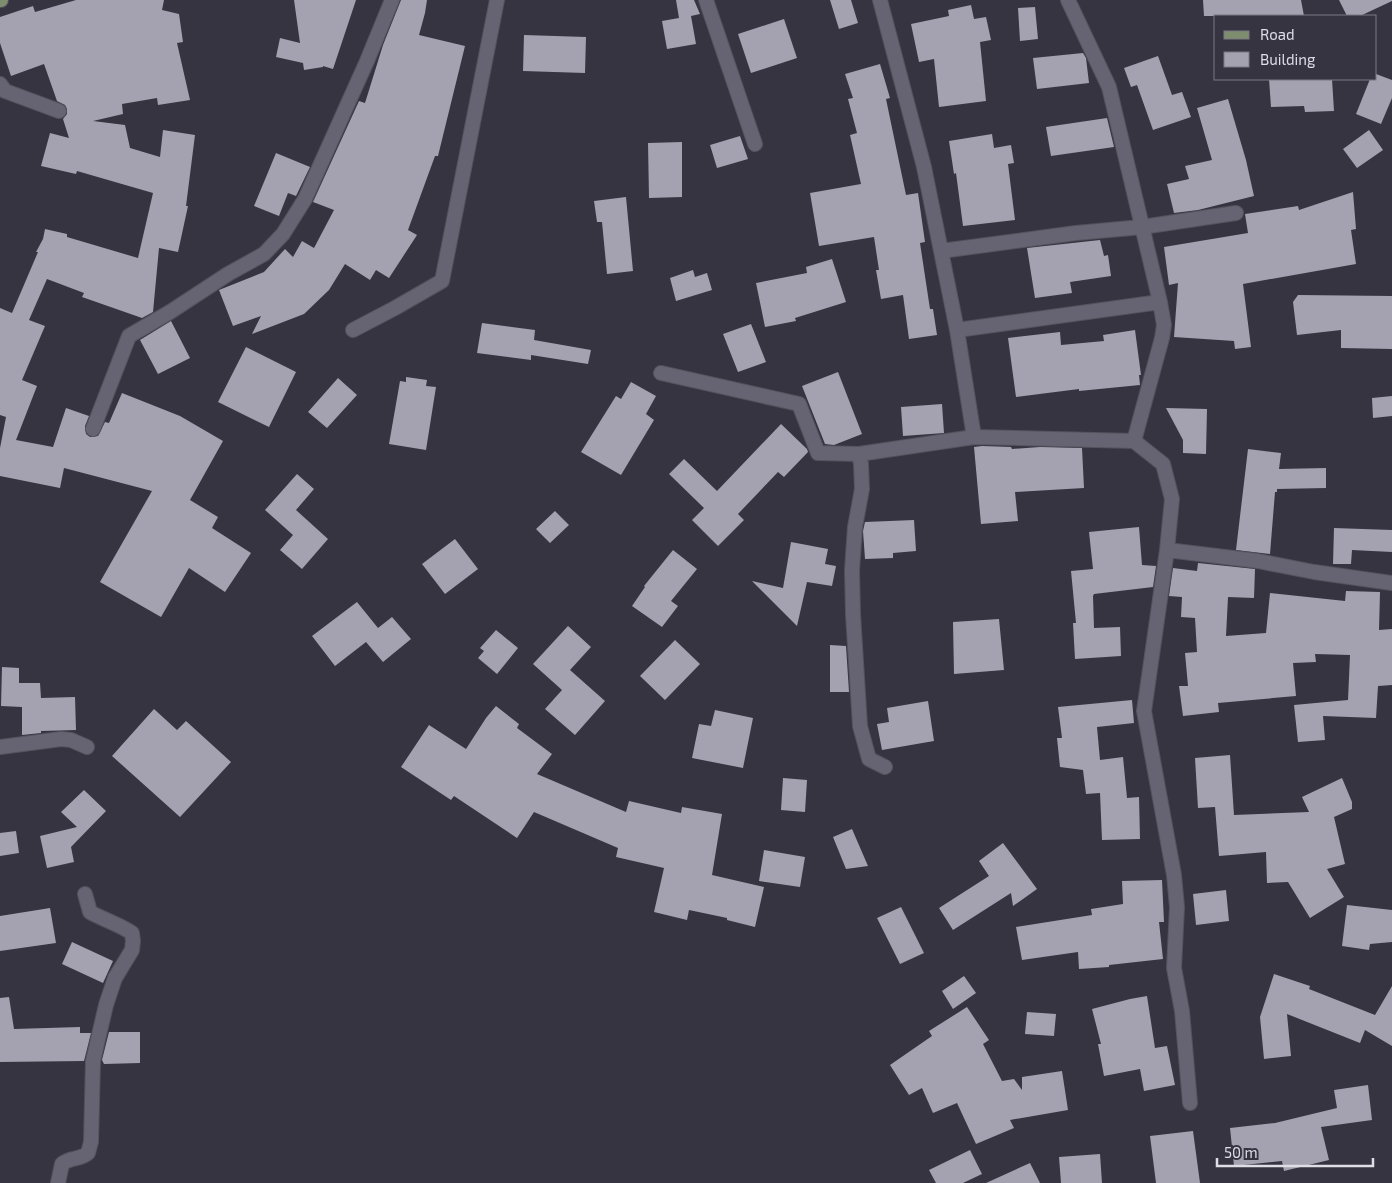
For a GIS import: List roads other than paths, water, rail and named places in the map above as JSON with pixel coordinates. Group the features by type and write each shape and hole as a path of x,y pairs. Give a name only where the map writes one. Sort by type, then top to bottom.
{"street":[{"path":"93,429 129,336 228,274 264,254 283,234 306,198 368,61 392,0"},
{"path":"352,330 442,281 497,0"},
{"path":"706,0 755,144"},
{"path":"880,0 924,167 957,330 974,436"},
{"path":"1068,0 1109,87 1164,325 1134,441"},
{"path":"0,84 4,91 59,111"},
{"path":"941,251 1076,233 1142,227 1236,213"},
{"path":"957,330 1160,302"},
{"path":"661,373 799,404 818,453 858,454 974,436 1134,441 1163,464 1172,500 1167,550 1144,711 1174,875 1177,907 1174,968 1182,1011 1190,1103"},
{"path":"858,454 861,464 862,489 855,527 852,570 860,726 869,758 884,767"},
{"path":"1167,550 1258,560 1314,572 1392,583"},
{"path":"0,747 61,739 71,740 86,747"},
{"path":"58,1183 62,1164 70,1159 81,1158 88,1153 91,1142 93,1061 96,1046 115,978 132,950 133,941 132,933 121,925 90,912 85,894"}]}
